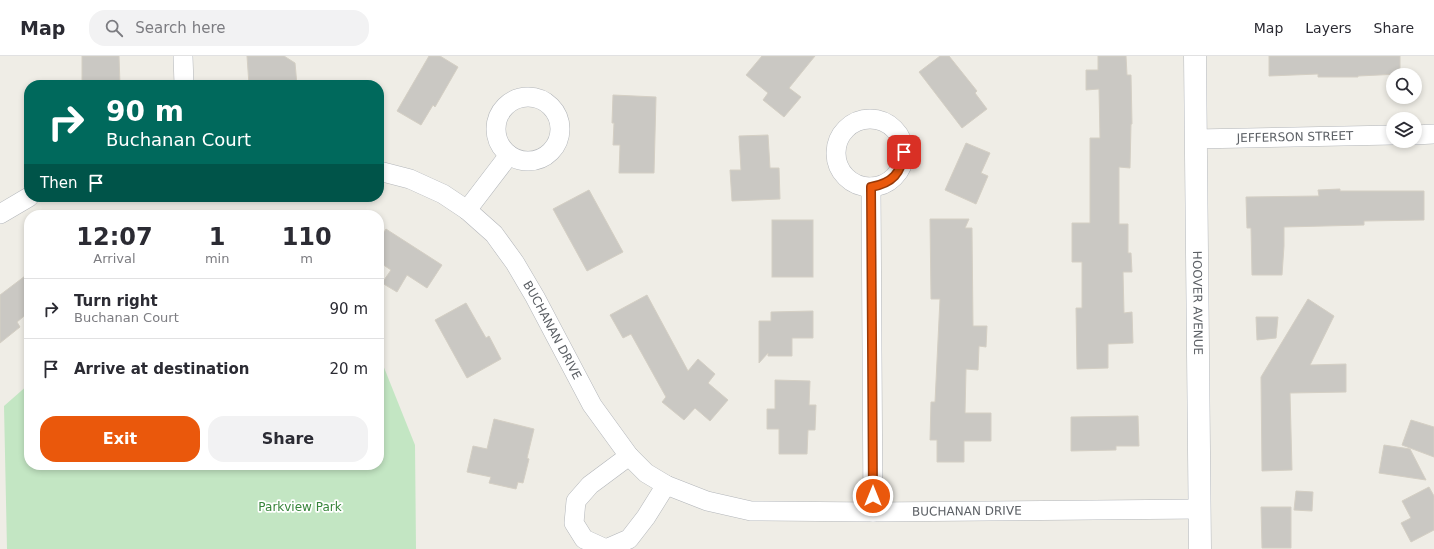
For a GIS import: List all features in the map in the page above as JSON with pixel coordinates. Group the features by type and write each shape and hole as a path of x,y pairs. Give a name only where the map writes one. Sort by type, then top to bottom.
{"street":[{"path":"184,56 184,80"},
{"name":"HOOVER AVENUE","path":"1195,56 1200,549"},
{"path":"1422,135 1434,134"},
{"name":"JEFFERSON STREET","path":"1196,139 1386,135"},
{"path":"467,210 509,155"},
{"name":"BUCHANAN DRIVE","path":"384,172 410,179 443,194 467,210 494,234 515,262 592,405 629,456 646,473 666,485 707,501 751,511 873,512 1200,509"},
{"path":"871,187 873,512"},
{"path":"0,214 24,200"},
{"path":"629,456 590,485 576,501 574,523 584,539 606,549 629,540 666,485"}],"green space":[{"name":"Parkview Park","path":"384,368 415,445 416,549 7,549 4,406 24,388 24,470 384,470"}],"building":[{"path":"82,56 119,56 120,80 82,80"},
{"path":"247,56 284,56 295,63 297,80 249,80"},
{"path":"429,56 440,56 458,67 435,107 433,105 421,125 397,111"},
{"path":"762,56 815,56 789,88 801,97 784,117 763,100 768,93 746,75"},
{"path":"940,56 949,56 977,91 975,93 987,109 962,128 919,72"},
{"path":"1098,56 1126,56 1127,75 1131,75 1132,124 1130,168 1119,167 1119,224 1128,224 1128,253 1131,253 1132,272 1123,272 1124,313 1132,312 1133,343 1108,344 1108,368 1077,369 1076,308 1082,308 1082,262 1072,262 1072,223 1090,223 1090,138 1100,138 1099,89 1086,90 1086,70 1098,70"},
{"path":"1269,56 1400,56 1400,68 1386,68 1386,75 1358,77 1318,77 1318,74 1269,76"},
{"path":"613,95 656,97 654,173 619,173 620,145 613,145"},
{"path":"768,135 770,168 779,168 780,199 732,201 730,170 741,170 739,136"},
{"path":"966,143 990,153 981,173 988,176 976,204 945,190"},
{"path":"1340,189 1340,191 1424,191 1424,220 1364,221 1364,225 1284,227 1282,275 1252,275 1251,228 1247,228 1246,197 1319,196 1318,190"},
{"path":"589,190 623,252 587,271 553,209"},
{"path":"930,219 969,219 965,228 972,228 973,326 987,326 986,347 979,346 978,370 966,369 965,413 991,413 991,441 964,441 964,462 937,462 937,440 930,440 931,402 935,402 940,299 931,299"},
{"path":"772,220 813,220 813,277 772,277"},
{"path":"386,229 442,265 427,288 407,275 397,292 384,284 384,280 391,270 384,265 384,232"},
{"path":"24,277 24,316 17,322 20,327 0,343 0,295"},
{"path":"647,295 688,371 698,359 715,374 708,383 728,400 710,421 695,408 684,420 662,402 666,397 631,334 623,338 610,315"},
{"path":"1308,299 1334,316 1310,365 1346,364 1346,392 1290,393 1292,470 1262,471 1261,377"},
{"path":"466,303 486,338 489,336 501,359 467,378 435,320"},
{"path":"813,311 813,338 792,338 792,356 768,356 768,353 759,363 759,321 771,321 771,312"},
{"path":"1256,317 1278,317 1276,338 1257,340"},
{"path":"775,380 810,381 809,405 816,405 815,430 808,430 807,454 779,454 779,429 767,429 767,409 775,409"},
{"path":"1138,416 1139,446 1116,446 1116,450 1071,451 1071,417"},
{"path":"494,419 534,429 523,483 518,482 516,489 489,483 491,477 467,472 473,446 487,449"},
{"path":"1411,420 1434,427 1434,457 1402,445"},
{"path":"1384,445 1410,449 1426,480 1379,473"},
{"path":"1429,487 1434,496 1434,530 1411,542 1401,523 1411,518 1402,501"},
{"path":"1296,491 1313,492 1312,511 1294,510"},
{"path":"1261,507 1291,507 1291,548 1262,548"}],"route":[{"path":"873,496 871,187 882,185 891,180 898,172 903,162 904,152"}]}
